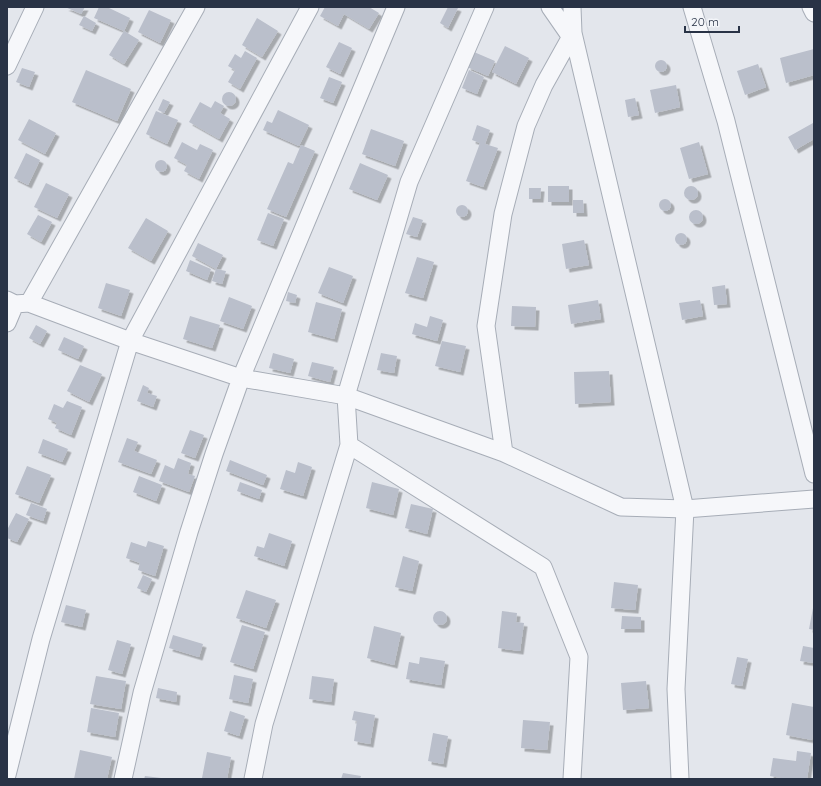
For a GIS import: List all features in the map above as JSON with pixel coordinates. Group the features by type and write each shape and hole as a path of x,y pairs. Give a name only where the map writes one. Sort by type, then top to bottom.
{"street":[{"path":"7,66 35,7"},
{"path":"7,323 17,302 196,7"},
{"path":"7,775 41,639 130,341 310,7"},
{"path":"123,779 146,677 212,461 241,378 396,7"},
{"path":"253,779 264,724 348,445 346,396 409,182 485,7"},
{"path":"550,7 568,33 573,33"},
{"path":"572,7 573,33 685,509 676,689 680,779"},
{"path":"692,7 726,120 814,474"},
{"path":"811,7 814,13"},
{"path":"504,453 486,326 503,214 526,126 544,85 573,33"},
{"path":"17,302 241,378 346,396 504,453 621,507 685,509 814,499"},
{"path":"348,445 543,567 579,657 572,779"}],"building":[{"path":"65,7 85,7 81,14"},
{"path":"99,7 107,7 130,18 124,31 94,18"},
{"path":"325,7 369,7 379,13 369,29 344,14 338,26 320,16"},
{"path":"448,7 458,8 448,28 440,23"},
{"path":"149,10 171,20 160,43 138,32"},
{"path":"84,16 96,23 92,31 79,25"},
{"path":"257,18 278,31 262,57 242,45"},
{"path":"124,31 139,40 124,64 109,55"},
{"path":"339,42 352,48 340,74 326,67"},
{"path":"505,46 529,58 516,84 492,72"},
{"path":"814,49 814,75 786,83 780,58"},
{"path":"245,51 257,58 240,89 228,82 235,70 228,66 235,54 241,58"},
{"path":"474,52 495,61 488,76 467,67"},
{"path":"663,60 666,61 666,71 659,72 656,71 655,64 656,61"},
{"path":"758,64 766,87 745,95 737,71"},
{"path":"22,68 35,72 29,87 16,82"},
{"path":"86,70 131,89 117,121 72,102"},
{"path":"469,70 484,77 477,94 462,88"},
{"path":"329,77 342,82 333,103 320,98"},
{"path":"676,85 680,107 655,113 650,90"},
{"path":"226,92 232,92 236,96 236,102 232,106 226,106 222,102 222,96"},
{"path":"635,98 639,115 628,117 625,100"},
{"path":"163,99 170,102 164,113 158,110"},
{"path":"215,101 224,106 220,113 230,119 219,139 189,122 200,102 211,108"},
{"path":"278,110 309,125 299,146 263,130 267,121 272,123"},
{"path":"156,111 178,120 167,144 146,134"},
{"path":"29,119 56,133 45,154 18,140"},
{"path":"813,123 814,139 795,150 788,137"},
{"path":"477,125 490,130 485,144 498,148 483,187 466,181 480,143 472,140"},
{"path":"371,129 404,141 395,166 362,154"},
{"path":"182,142 197,150 200,144 213,150 199,179 184,171 187,165 174,158"},
{"path":"699,142 708,174 689,179 680,148"},
{"path":"301,145 315,151 286,217 267,209 288,162 293,164"},
{"path":"26,153 40,160 28,185 14,178"},
{"path":"159,160 163,160 167,166 163,172 159,172 155,168 155,164"},
{"path":"360,163 388,175 377,200 349,189"},
{"path":"46,183 69,194 57,218 34,207"},
{"path":"548,186 569,186 569,202 548,202"},
{"path":"688,186 694,186 698,190 698,196 694,200 688,200 684,196 684,190"},
{"path":"529,188 541,188 540,199 529,199"},
{"path":"663,199 667,199 671,205 667,211 663,211 659,207 659,203"},
{"path":"573,200 583,200 584,213 573,213"},
{"path":"464,205 467,206 467,216 460,217 457,216 456,209 457,206"},
{"path":"693,210 699,210 703,214 703,220 699,224 693,224 689,220 689,214"},
{"path":"268,213 284,219 273,246 257,240"},
{"path":"38,215 52,222 41,242 27,234"},
{"path":"413,217 423,220 417,237 406,234"},
{"path":"146,218 168,231 151,261 128,248"},
{"path":"679,233 683,233 687,239 683,245 679,245 675,241 675,237"},
{"path":"584,240 589,265 566,269 562,244"},
{"path":"198,243 223,255 216,269 192,256"},
{"path":"417,257 434,262 423,298 405,293"},
{"path":"190,260 211,269 207,280 186,271"},
{"path":"329,267 353,276 343,303 318,293"},
{"path":"216,269 226,271 222,284 212,281"},
{"path":"106,283 130,290 121,316 98,308"},
{"path":"725,285 727,304 714,305 712,287"},
{"path":"288,292 297,295 295,303 286,301"},
{"path":"229,297 252,306 243,329 220,321"},
{"path":"598,300 601,319 571,324 568,305"},
{"path":"700,300 703,316 682,320 679,303"},
{"path":"316,302 342,309 334,339 308,332"},
{"path":"512,306 536,307 535,327 511,326"},
{"path":"190,316 220,325 212,348 183,339"},
{"path":"430,316 443,320 437,341 412,334 415,323 427,327"},
{"path":"36,325 47,331 40,344 29,338"},
{"path":"64,337 84,346 78,359 58,350"},
{"path":"442,341 466,346 460,372 435,366"},
{"path":"273,353 294,359 290,373 269,368"},
{"path":"381,353 397,356 394,373 377,370"},
{"path":"312,362 334,367 330,382 308,376"},
{"path":"80,365 102,374 89,402 67,391"},
{"path":"609,371 611,402 575,404 574,372"},
{"path":"143,385 149,388 147,393 157,396 153,407 137,401"},
{"path":"67,401 82,407 71,435 55,428 57,423 48,419 54,404 63,408"},
{"path":"190,430 204,435 195,458 181,453"},
{"path":"127,438 138,442 134,451 157,460 151,474 118,462"},
{"path":"43,439 68,449 62,462 38,453"},
{"path":"178,458 191,463 188,474 195,476 189,492 159,481 165,465 174,469"},
{"path":"230,460 267,475 263,485 226,471"},
{"path":"298,462 312,467 303,496 280,489 286,470 295,473"},
{"path":"27,466 51,475 39,503 15,494"},
{"path":"139,476 162,485 156,501 133,492"},
{"path":"240,482 262,490 259,499 237,491"},
{"path":"372,482 399,489 393,515 366,508"},
{"path":"31,503 47,509 43,521 26,515"},
{"path":"411,504 433,509 427,534 405,528"},
{"path":"16,513 29,519 17,542 7,538 7,530"},
{"path":"269,533 292,541 284,566 254,556 257,546 264,548"},
{"path":"148,541 164,546 155,576 138,570 140,563 126,558 131,542 146,547"},
{"path":"403,556 419,561 412,591 395,587"},
{"path":"143,575 152,579 146,592 137,588"},
{"path":"614,582 638,585 635,610 611,608"},
{"path":"246,590 276,600 266,628 236,618"},
{"path":"66,605 86,610 82,627 61,622"},
{"path":"814,608 814,630 809,629"},
{"path":"437,611 443,611 447,615 447,621 443,625 437,625 433,621 433,615"},
{"path":"502,611 517,613 516,622 524,623 520,651 498,648"},
{"path":"622,616 641,617 641,629 621,629"},
{"path":"242,625 265,632 253,669 230,662"},
{"path":"374,626 401,633 394,665 367,658"},
{"path":"173,635 203,644 199,657 169,648"},
{"path":"117,640 131,644 122,674 108,670"},
{"path":"803,646 814,648 814,663 800,661"},
{"path":"420,657 445,661 441,685 406,679 409,662 419,664"},
{"path":"737,657 748,659 742,686 731,684"},
{"path":"234,675 253,679 248,703 229,699"},
{"path":"96,676 126,681 121,709 90,704"},
{"path":"312,676 334,679 331,702 309,699"},
{"path":"646,681 649,708 623,710 621,683"},
{"path":"158,688 177,692 176,702 156,698"},
{"path":"792,703 814,707 814,727 812,740 786,735"},
{"path":"91,708 119,713 115,737 87,732"},
{"path":"230,711 245,716 239,736 224,731"},
{"path":"354,711 375,715 370,744 354,741 357,721 352,720"},
{"path":"523,720 550,722 547,750 521,748"},
{"path":"433,733 448,736 443,764 428,761"},
{"path":"80,750 112,757 107,779 74,779"},
{"path":"797,751 811,753 807,779 787,779 770,776 773,758 796,761"},
{"path":"207,752 231,757 227,779 202,778"},
{"path":"343,773 361,776 360,779 341,779"},
{"path":"145,776 161,778 161,779 144,779"}]}
